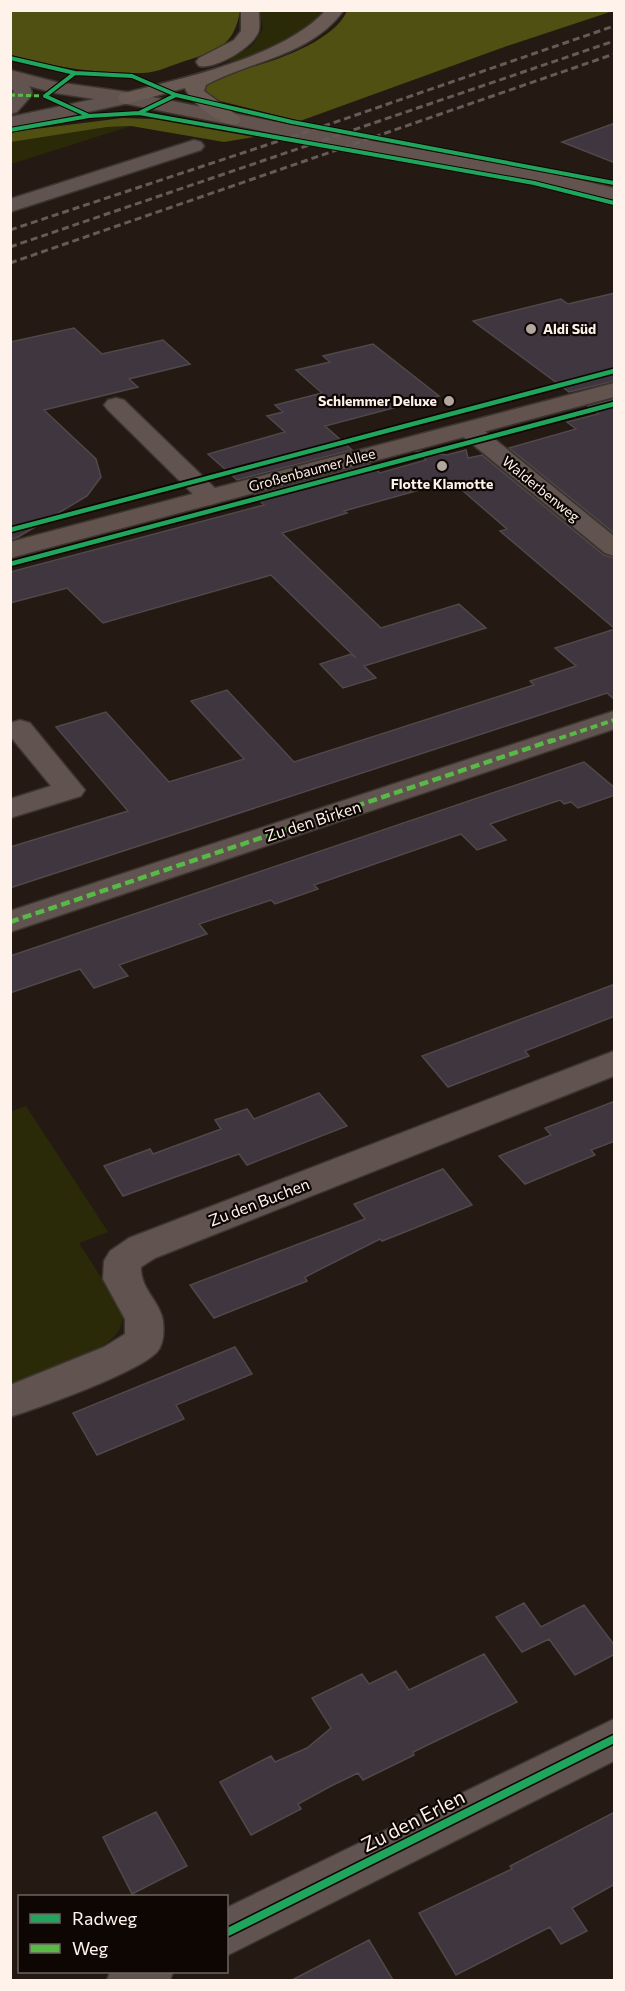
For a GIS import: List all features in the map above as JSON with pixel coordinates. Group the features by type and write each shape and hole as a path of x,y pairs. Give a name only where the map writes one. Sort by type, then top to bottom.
{"highway":[{"path":"103,93 215,58 240,44 250,31 250,10"},
{"path":"127,98 212,74 280,50 318,28 336,10"},
{"path":"212,74 199,81 194,88 196,94 231,120"}],"main road":[{"path":"10,64 103,93"},
{"path":"10,77 540,177 615,194"},
{"name":"Großenbaumer Allee","path":"10,550 615,390"}],"street":[{"path":"10,77 23,89 23,95 10,108"},
{"path":"10,115 103,93"},
{"path":"10,123 64,114 127,98"},
{"path":"10,206 194,146"},
{"path":"116,405 210,497"},
{"name":"Walderbenweg","path":"468,429 615,548"},
{"name":"Zu den Birken","path":"10,922 615,720"},
{"path":"10,809 70,790 20,729"},
{"name":"Zu den Buchen","path":"10,1402 118,1358 144,1341 144,1318 122,1279 123,1261 142,1248 615,1063"},
{"name":"Zu den Erlen","path":"228,1932 615,1738"},
{"path":"132,1980 146,1973"}],"shaded area":[{"path":"240,10 234,32 216,49 148,73 76,69 11,55 10,11"},
{"path":"259,11 324,11 294,37 269,49 231,62 228,61 253,45 263,29"},
{"path":"347,11 613,11 507,46 300,121 212,99 205,94 205,87 220,76 277,59 306,47 331,31"},
{"path":"123,118 153,119 254,137 224,142 131,126 107,127 11,142 11,132"},
{"path":"131,126 11,164 10,142 107,127"},
{"path":"26,1106 108,1232 79,1243 124,1314 120,1328 113,1338 101,1347 71,1363 10,1385 10,1112"}],"building":[{"path":"615,123 615,163 562,142"},
{"path":"615,293 615,381 569,392 473,321 561,299 568,304"},
{"path":"74,328 102,354 163,340 190,364 129,379 138,387 44,410 96,459 101,477 87,496 10,540 10,342"},
{"path":"373,344 439,396 325,426 352,450 237,480 208,454 285,432 267,416 283,412 275,405 322,393 296,370 330,362 323,356"},
{"path":"615,399 615,534 509,448 576,429 567,422 598,414 588,406"},
{"path":"466,450 468,458 482,455 604,555 615,558 615,629 500,531 507,529 455,484 434,490 430,487 344,511 347,513 282,533 381,628 459,604 486,628 364,666 376,678 343,688 320,664 351,654 356,658 271,575 103,623 67,588 10,603 10,572 264,505 254,495 370,464 380,473 426,460 416,452 420,451 447,455"},
{"path":"615,629 615,700 607,693 10,888 10,847 128,811 56,727 106,712 169,782 244,759 191,701 227,690 294,762 534,685 530,681 576,666 555,648"},
{"path":"584,762 615,788 615,795 578,808 571,802 564,804 560,800 490,824 506,840 477,850 461,834 314,885 318,889 275,904 271,900 199,924 207,934 119,965 128,976 94,988 80,969 10,993 10,956"},
{"path":"615,984 615,1016 525,1051 529,1056 448,1087 422,1056"},
{"path":"319,1093 347,1126 247,1165 239,1154 123,1196 104,1166 150,1149 153,1154 221,1129 215,1120 247,1109 254,1119"},
{"path":"615,1101 615,1141 591,1150 595,1155 525,1184 499,1156 551,1135 545,1128"},
{"path":"443,1169 472,1205 382,1241 380,1239 305,1277 307,1281 214,1318 190,1285 365,1219 354,1204"},
{"path":"235,1347 252,1374 176,1405 184,1419 97,1455 73,1413"},
{"path":"524,1603 541,1627 584,1605 615,1646 615,1654 575,1675 549,1639 522,1652 496,1617"},
{"path":"484,1654 517,1702 413,1752 414,1755 363,1780 358,1773 331,1786 298,1804 301,1809 251,1835 220,1782 271,1756 275,1762 307,1748 331,1728 312,1698 362,1674 369,1684 396,1671 409,1690"},
{"path":"156,1812 187,1866 132,1894 103,1837"},
{"path":"615,1812 615,1884 572,1908 587,1931 561,1944 550,1927 456,1975 419,1913 512,1869 510,1866"},
{"path":"369,1940 393,1980 292,1980"}],"railway":[{"path":"10,230 324,126 614,26"},
{"path":"10,247 614,41"},
{"path":"10,263 614,54"}],"marked path":[{"path":"10,95 45,96"},
{"path":"10,922 614,720"}],"cycle path":[{"path":"10,58 75,73 132,76 176,95 139,113 89,116 45,96 75,73"},
{"path":"176,95 292,122 614,183"},
{"path":"139,113 534,183 614,203"},
{"path":"10,130 89,116"},
{"path":"10,530 614,371"},
{"path":"10,564 614,404"},
{"path":"228,1932 614,1739"}],"place":[{"name":"Aldi Süd","path":"531,329"},
{"name":"Schlemmer Deluxe","path":"449,401"},
{"name":"Flotte Klamotte","path":"442,466"}]}
